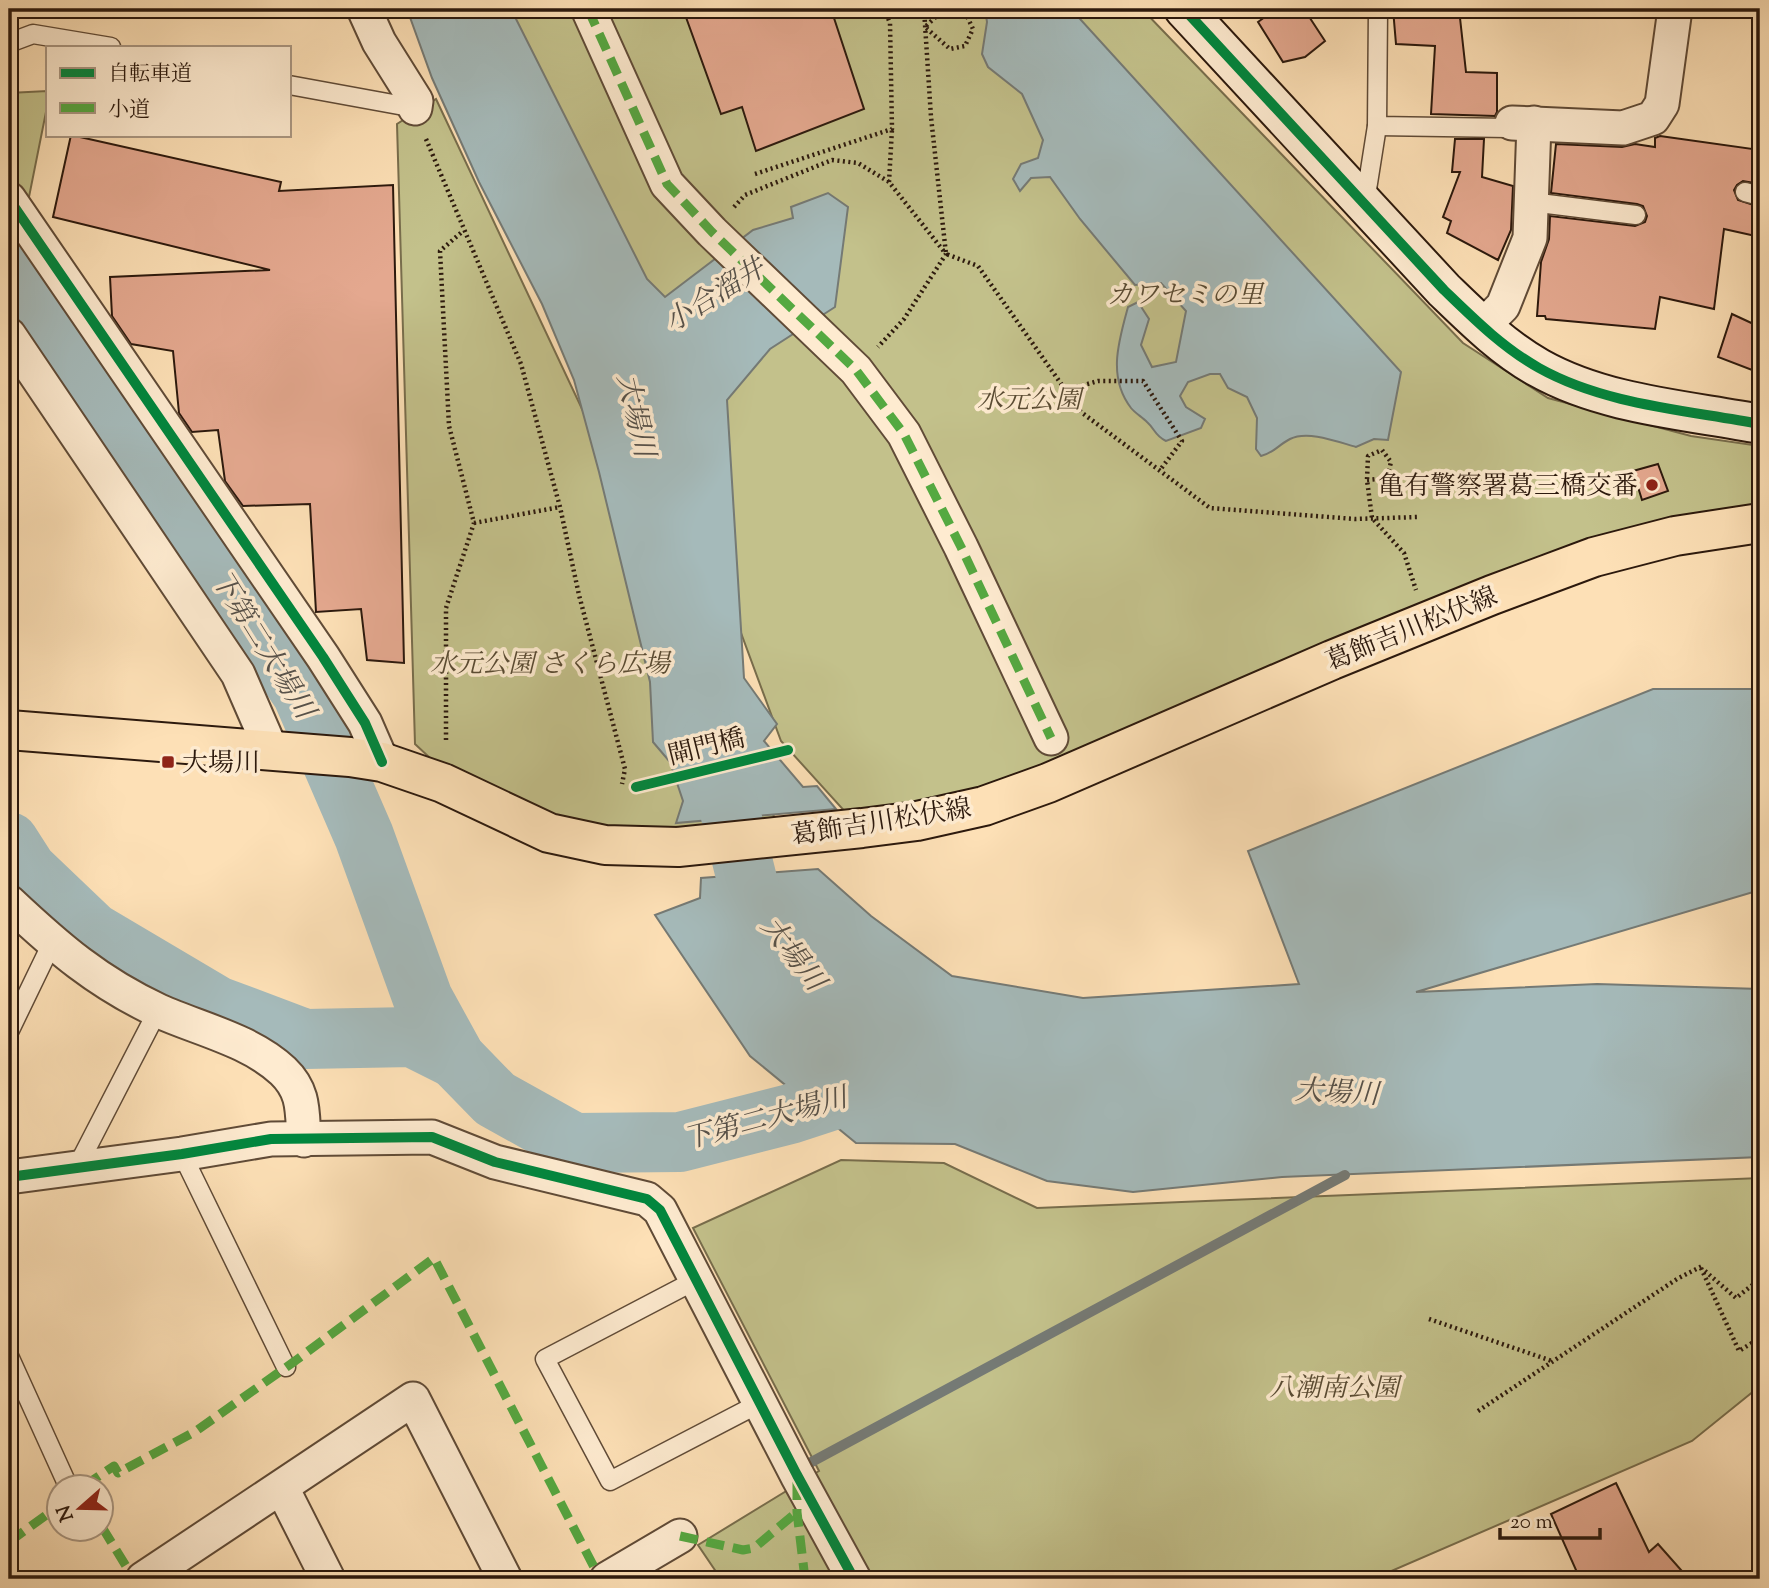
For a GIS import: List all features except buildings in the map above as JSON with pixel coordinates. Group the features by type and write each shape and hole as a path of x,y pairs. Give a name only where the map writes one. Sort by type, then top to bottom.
{"main road":[{"name":"葛飾吉川松伏線","path":"9,730 366,760 443,783 549,832 605,845 678,847 862,828 917,821 984,806 1048,783 1492,594 1594,557 1675,536 1760,523"}],"street":[{"path":"364,9 379,42 416,101 415,108"},
{"path":"588,9 667,184 712,232 856,370 904,434 961,547 1051,738"},
{"path":"1184,9 1444,290 1482,327 1538,368 1591,391 1760,424"},
{"path":"1482,327 1503,306 1530,238 1531,202 1523,123 1623,128 1653,118 1662,104 1675,9"},
{"path":"9,199 323,657 365,723 366,760"},
{"path":"11,342 238,674 275,753"},
{"path":"9,902 52,943 97,977 158,1010 251,1049 283,1071 300,1093 304,1140"},
{"path":"9,1177 271,1139 432,1137 495,1162 647,1199 660,1210 854,1579"},
{"path":"143,1579 413,1399 505,1579"},
{"path":"282,1488 328,1579"},
{"path":"607,1579 680,1536"}],"lane":[{"path":"1364,204 1377,126 1378,9"},
{"path":"9,43 33,34 105,46"},
{"path":"290,85 415,108"},
{"path":"1377,126 1509,128 1523,123"},
{"path":"1531,202 1636,215"},
{"path":"9,1032 52,943"},
{"path":"76,1167 158,1010"},
{"path":"182,1154 286,1367"},
{"path":"696,1280 545,1359 610,1481 760,1403"},
{"path":"9,1356 62,1472"}],"path":[{"path":"884,9 890,23 892,129 889,182"},
{"path":"856,370 904,319 946,254 931,117 924,9"},
{"path":"943,10 965,12 974,29 965,46 950,48 925,27 943,10"},
{"path":"415,108 463,231 522,364 625,769 622,784"},
{"path":"755,174 892,129"},
{"path":"745,195 832,160 858,163 889,182 946,254 978,266 1081,412 1210,508 1372,519 1418,517"},
{"path":"446,740 446,608 474,523 449,426 440,251 463,231"},
{"path":"1066,390 1098,381 1143,381 1182,441 1160,470"},
{"path":"1367,480 1387,478 1391,462 1382,450 1368,456 1367,480 1372,519 1404,553 1416,591"},
{"path":"474,523 560,508"},
{"path":"1702,1267 1736,1298 1760,1279"},
{"path":"1702,1267 1739,1350 1760,1338"},
{"path":"1478,1411 1677,1279 1702,1267"},
{"path":"1429,1319 1553,1361"}],"green space":[{"name":"水元公園","path":"510,9 1142,9 1463,343 1548,398 1691,436 1760,446 1760,507 1015,785 848,815 781,741"},
{"path":"46,91 46,112 27,207 9,179 9,93"},
{"name":"水元公園 さくら広場","path":"436,99 778,825 644,839 550,814 444,771 415,744 397,124"},
{"name":"八潮南公園","path":"841,1160 944,1163 1037,1208 1760,1178 1760,1386 1692,1441 1373,1579 721,1579 698,1545 819,1471 693,1228"}],"water":[{"name":"小合溜井","path":"407,9 511,9 647,279 665,297 753,230 793,218 791,207 828,193 848,207 835,307 770,349 727,400 744,678 777,724 764,741 803,787 817,786 836,809 676,823 683,801 670,762 653,742 650,682 574,380 542,304 479,182 432,78"},
{"path":"985,9 1071,9 1401,372 1388,440 1374,439 1356,447 1323,438 1297,437 1261,456 1256,449 1257,418 1247,397 1228,388 1220,374 1210,374 1188,382 1180,396 1186,407 1205,419 1201,428 1166,441 1133,410 1119,384 1117,371 1119,345 1128,307 1138,302 1149,319 1141,345 1152,367 1176,362 1186,311 1161,283 1135,285 1080,219 1050,177 1031,178 1020,191 1013,179 1021,164 1038,158 1043,140 1022,94 988,67 982,54 987,22"},
{"path":"1653,689 1760,689 1760,890 1416,992 1597,984 1760,989 1760,1157 1282,1177 1133,1192 1047,1181 955,1144 856,1143 750,1056 655,915 700,898 701,878 818,869 871,916 952,976 1083,998 1299,984 1248,851"}],"waterway":[{"name":"下第二大場川","path":"9,263 302,693 364,836 423,999 456,1059 495,1099 574,1143 680,1142 790,1114 891,1081"},
{"name":"大場川","path":"712,739 752,900 787,944"},
{"name":"下第二大場川","path":"9,842 27,870 92,932 217,1006 305,1039 412,1037 456,1059"},
{"path":"806,1465 1345,1175"}],"marked path":[{"path":"588,9 667,184 712,232 856,370 904,434 961,547 1051,738"},
{"path":"105,1472 114,1466 118,1473 196,1431 434,1258 595,1569 603,1579"},
{"path":"797,1482 797,1512 805,1579"},
{"path":"680,1536 743,1550 754,1548 797,1512"},
{"path":"9,1542 46,1515"},
{"path":"111,1542 134,1579"}],"cycle path":[{"path":"1184,9 1444,290 1513,351 1539,368 1591,390 1647,405 1760,424"},
{"path":"9,199 323,657 365,723 382,762"},
{"name":"閘門橋","path":"636,787 788,750"},
{"path":"9,1177 271,1139 432,1137 495,1162 647,1199 660,1210 854,1579"}],"place":[{"name":"亀有警察署葛三橋交番","path":"1652,485"},
{"name":"大場川","path":"168,762"}],"park label":[{"name":"カワセミの里","path":"1185,294"}]}
